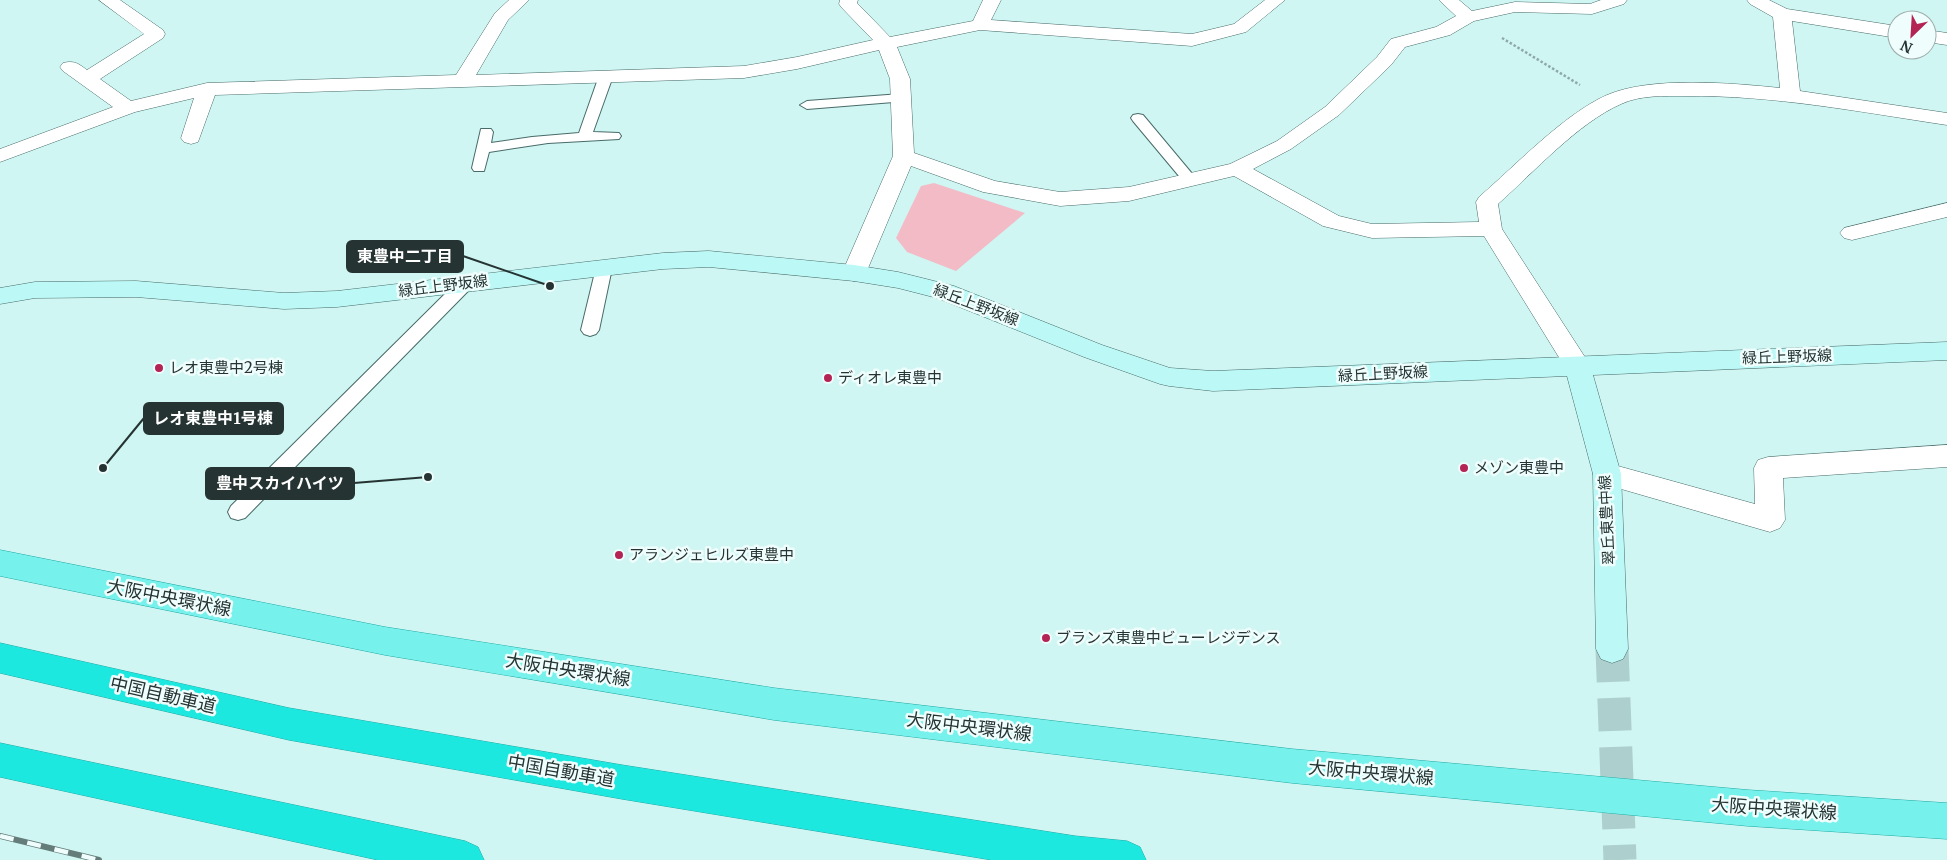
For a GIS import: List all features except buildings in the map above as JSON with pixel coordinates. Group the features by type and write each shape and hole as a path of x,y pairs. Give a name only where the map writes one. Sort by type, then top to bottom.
{"highway":[{"name":"中国自動車道","path":"0,658 289,724 642,785 1065,853 1126,860"},
{"path":"0,760 123,788 465,860"}],"main road":[{"name":"大阪中央環状線","path":"0,563 385,641 774,704 1292,766 1748,808 1947,821"}],"street":[{"path":"87,79 156,34 108,0"},
{"path":"463,80 501,17 520,0"},
{"path":"849,0 848,4 886,43 900,79 904,156 854,273"},
{"path":"980,26 992,0"},
{"path":"0,156 128,108 206,88 744,72 980,26 1192,40 1240,28 1276,0"},
{"path":"1448,0 1468,17"},
{"path":"904,156 991,187 1060,199 1129,194 1237,169 1284,145 1332,111 1384,61 1398,43 1443,31 1468,17 1516,6 1592,9 1618,0"},
{"path":"1756,0 1782,14 1887,30"},
{"path":"1782,14 1791,96"},
{"path":"70,67 128,108"},
{"path":"191,138 206,88"},
{"path":"1577,365 1491,229 1487,202 1569,131 1608,103 1644,92 1705,89 1791,96 1947,119"},
{"path":"1237,169 1331,222 1372,231 1491,229"},
{"path":"1852,233 1947,210"},
{"name":"緑丘上野坂線","path":"0,296 35,290 136,289 284,301 337,299 663,261 709,259 854,273 898,280 945,292 1093,351 1169,377 1213,381 1947,351"},
{"name":"翠丘東豊中線","path":"1577,365 1607,474 1612,649"},
{"path":"1607,474 1770,520 1768,468 1947,456"}],"lane":[{"path":"585,136 606,76"},
{"path":"807,104 901,98"},
{"path":"1138,118 1189,179"},
{"path":"479,168 486,132"},
{"path":"484,149 510,144 585,136 614,136"},
{"path":"590,330 604,268"},
{"path":"238,512 465,284"}],"path":[{"path":"1468,17 1608,103"}],"shaded area":[{"path":"934,183 1025,213 956,271 907,252 896,238 921,186"}],"tunnel":[{"path":"1612,649 1620,860"}],"railway":[{"path":"0,836 99,860"}],"place":[{"name":"東豊中二丁目","path":"550,286"},
{"name":"レオ東豊中2号棟","path":"159,368"},
{"name":"ディオレ東豊中","path":"828,378"},
{"name":"レオ東豊中1号棟","path":"103,468"},
{"name":"メゾン東豊中","path":"1464,468"},
{"name":"豊中スカイハイツ","path":"428,477"},
{"name":"アランジェヒルズ東豊中","path":"619,555"},
{"name":"ブランズ東豊中ビューレジデンス","path":"1046,638"}]}
